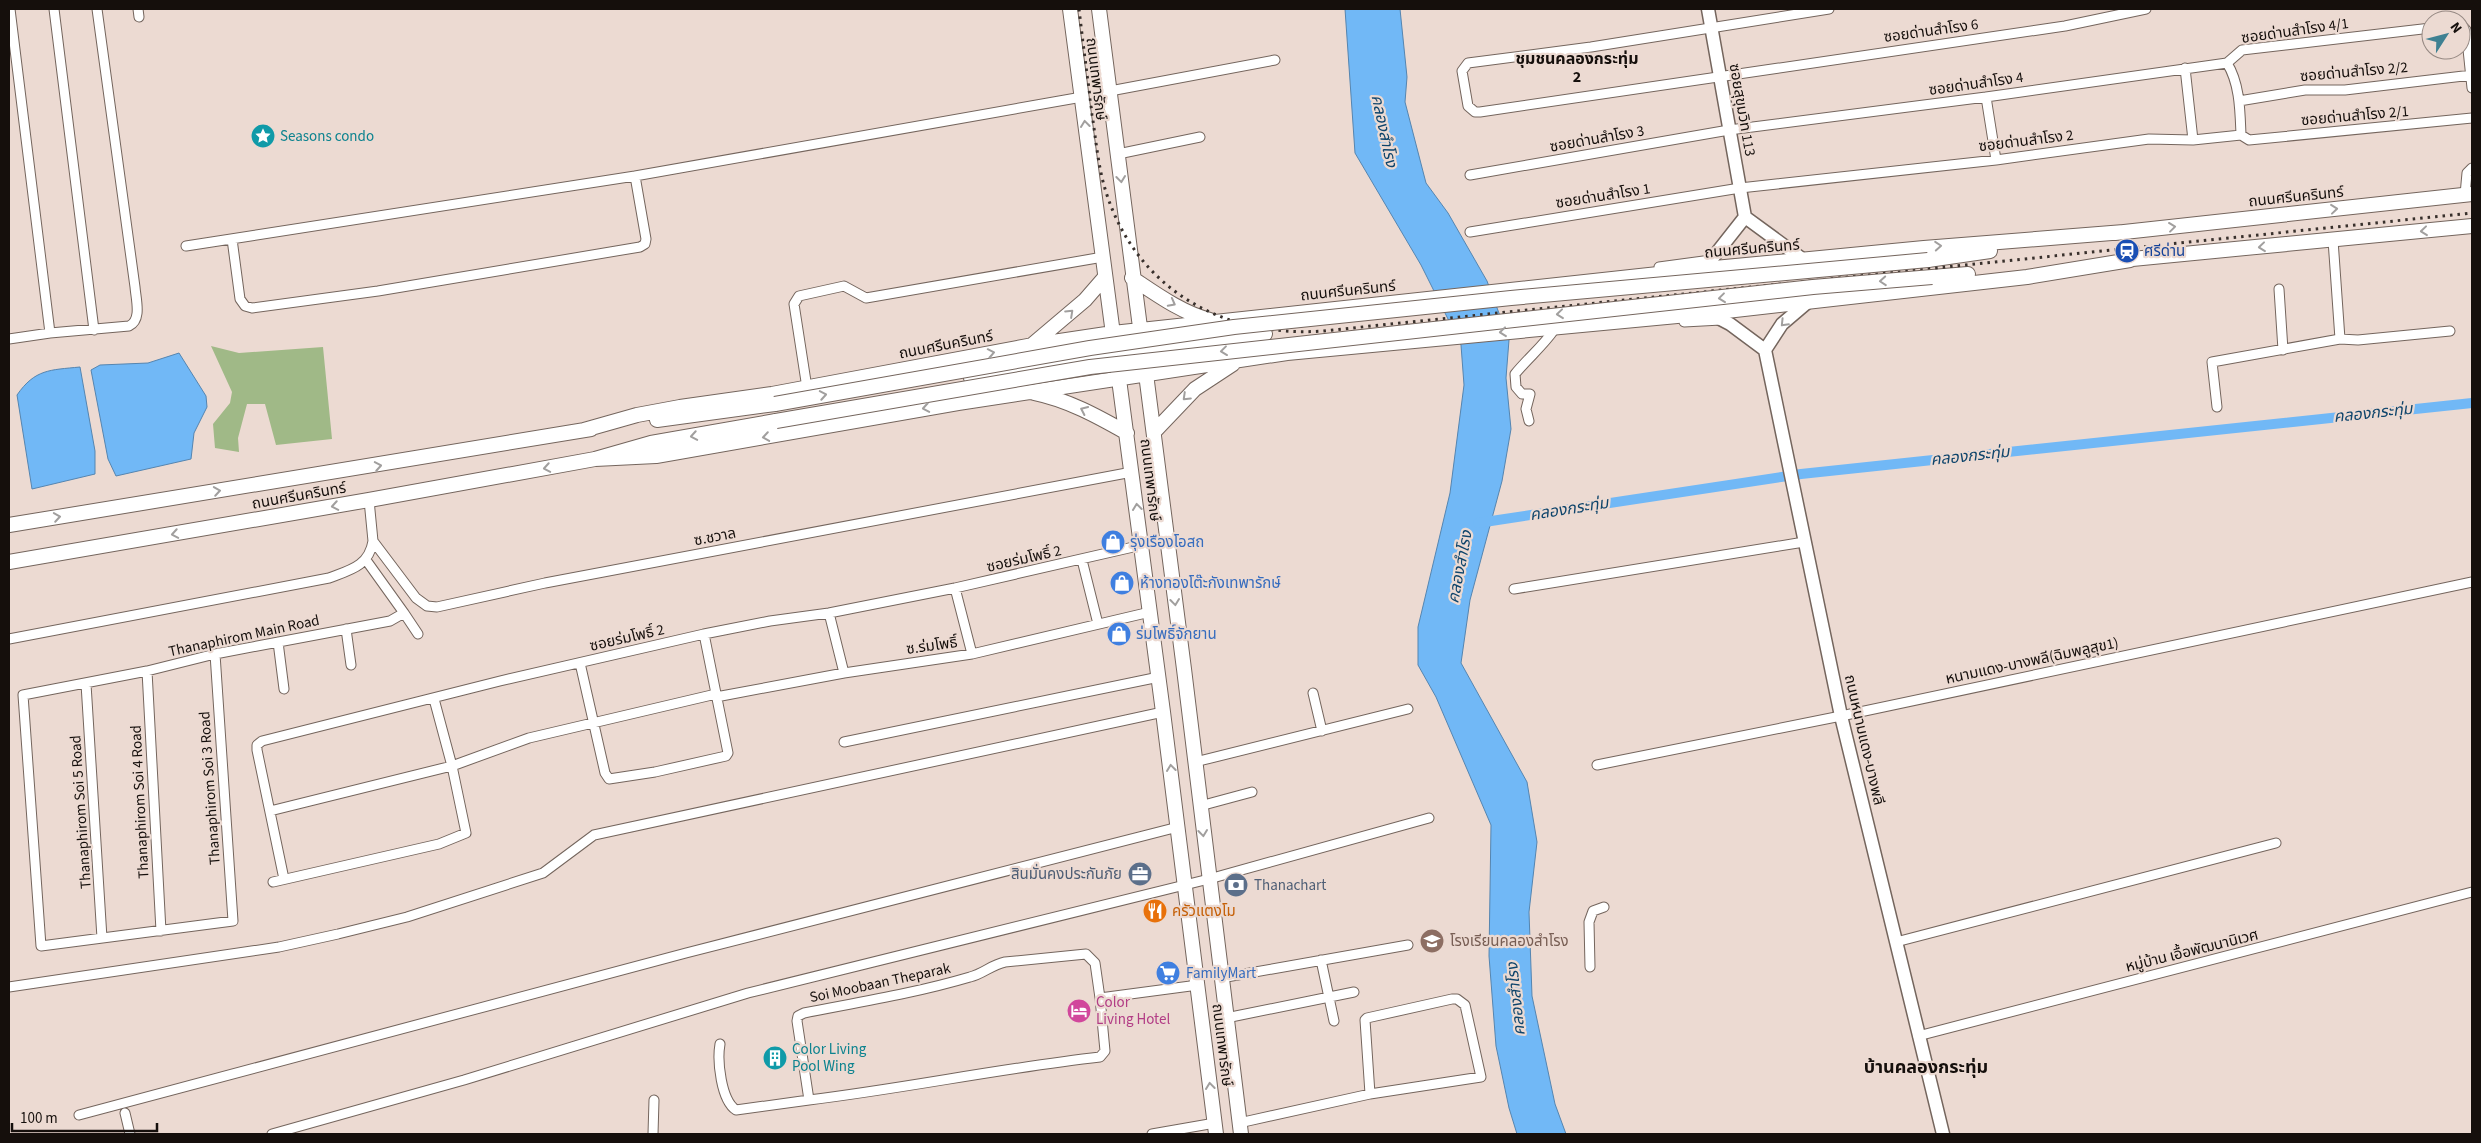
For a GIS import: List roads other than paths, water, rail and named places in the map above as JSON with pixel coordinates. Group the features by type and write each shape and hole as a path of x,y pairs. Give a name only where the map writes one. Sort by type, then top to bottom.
{"main road":[{"name":"ถนนเทพารักษ์","path":"1070,9 1164,712 1216,1129"},
{"name":"ถนนเทพารักษ์","path":"1099,9 1132,278 1154,432 1240,1129"},
{"name":"ซอยสุขุมวิท 113","path":"1708,9 1745,217"},
{"name":"ถนนศรีนครินทร์","path":"584,430 637,415 807,388 949,360 1113,333 1646,277 1708,265 1805,261 1924,248 2124,232 2469,195"},
{"path":"1708,265 1745,217 1805,261"},
{"name":"ถนนศรีนครินทร์","path":"9,562 595,459 651,443 1090,367 1813,287 2130,260 2472,226"},
{"name":"ถนนศรีนครินทร์","path":"9,525 364,468 584,430 775,404 1090,348 1234,327 1530,296 1928,260 2124,232"},
{"name":"ถนนศรีนครินทร์","path":"595,459 656,456 958,403 1287,353 1709,313 2027,277 2130,260"},
{"path":"1033,345 1079,306 1105,277"},
{"path":"1132,278 1190,313 1216,321"},
{"path":"1709,313 1764,350 1782,324 1809,301"},
{"path":"1283,314 1268,322 1265,334 1266,341 1272,350 1287,353"},
{"path":"971,378 1116,354 1265,334"},
{"name":"ถนนหนามแดง-บางพลี","path":"1764,350 1841,716 1943,1134"},
{"path":"949,360 962,364 971,378 968,394 958,403"},
{"path":"1154,432 1195,389 1240,360"},
{"path":"1026,392 1051,397 1083,409 1127,432"}],"street":[{"path":"10,9 50,333"},
{"path":"54,9 94,330"},
{"path":"9,340 50,333 128,326 133,324 137,317 135,287 97,9"},
{"path":"1711,26 1829,9"},
{"name":"ซอยด่านสำโรง 6","path":"1711,26 1591,47 1468,63 1462,71 1468,106 1475,112 1480,112 2056,28 2120,12 2146,9"},
{"name":"ซอยด่านสำโรง 4/1","path":"2227,63 2242,50 2421,29"},
{"path":"1110,91 1275,60"},
{"path":"2470,60 2472,88"},
{"path":"2227,63 2233,72 2239,101 2241,135"},
{"name":"ซอยด่านสำโรง 4","path":"1729,130 1986,97 2227,63"},
{"path":"2185,68 2193,140"},
{"name":"ซอยด่านสำโรง 2/2","path":"2239,101 2305,90 2344,90 2472,75"},
{"path":"186,246 635,176 1082,97"},
{"path":"1986,97 1996,160"},
{"name":"ซอยด่านสำโรง 2/1","path":"2241,135 2250,140 2472,118"},
{"name":"ซอยด่านสำโรง 3","path":"1470,175 1729,130"},
{"name":"ซอยด่านสำโรง 2","path":"1740,188 1996,160 2149,139 2193,140 2241,135"},
{"path":"1118,154 1200,137"},
{"path":"2469,195 2467,173 2472,168"},
{"path":"232,239 240,299 245,306 252,308 352,295 645,244 646,239 635,176"},
{"name":"ซอยด่านสำโรง 1","path":"1470,232 1740,188"},
{"path":"2333,240 2340,340"},
{"path":"807,388 794,304 799,296 844,286 866,298 1103,257"},
{"path":"1538,283 1708,265"},
{"path":"2279,288 2283,350"},
{"path":"1529,421 1526,409 1530,394 1522,394 1516,387 1515,374 1527,359 1545,343 1551,330 1722,320"},
{"path":"2216,407 2212,362 2340,340 2450,331"},
{"name":"ซ.ชวาล","path":"372,541 416,598 427,606 437,607 545,583 1132,472"},
{"path":"9,638 329,578 366,560 371,550 372,541 369,500"},
{"path":"1514,589 1804,542"},
{"name":"ซอยร่มโพธิ์ 2","path":"284,879 257,750 258,743 704,634 770,621 829,614 956,588 1142,545"},
{"path":"366,560 418,634"},
{"path":"1082,560 1098,624"},
{"name":"หนามแดง-บางพลี(ฉิมพลูสุข1)","path":"1597,765 1841,716 2472,582"},
{"path":"956,588 972,654"},
{"name":"ซ.ร่มโพธิ์","path":"270,811 452,766 518,742 594,722 716,696 844,673 972,654 1150,612"},
{"name":"Thanaphirom Main Road","path":"102,938 41,946 24,695 147,671 215,654 390,622 404,613"},
{"path":"829,614 844,673"},
{"path":"346,629 351,665"},
{"path":"580,663 606,777 615,779 655,772 728,755 704,634"},
{"path":"278,642 284,690"},
{"name":"Thanaphirom Soi 3 Road","path":"161,932 233,921 215,654"},
{"name":"Thanaphirom Soi 4 Road","path":"147,671 161,932"},
{"path":"844,742 1159,677"},
{"name":"Thanaphirom Soi 5 Road","path":"86,684 102,938"},
{"path":"1313,693 1322,731"},
{"path":"272,882 439,844 464,835 467,829 434,699"},
{"path":"1194,762 1408,709"},
{"path":"9,987 279,947 338,934 421,912 543,873 594,835 1164,712"},
{"path":"1200,806 1252,792"},
{"path":"272,1134 473,1077 748,994 1209,879 1429,818"},
{"path":"79,1115 686,953 1178,827"},
{"path":"1896,942 2276,843"},
{"name":"หมู่บ้าน เอื้อพัฒนานิเวศ","path":"1918,1036 2472,892"},
{"path":"1590,967 1589,922 1593,911 1604,907"},
{"path":"102,938 161,932"},
{"path":"1221,978 1408,945"},
{"name":"Soi Moobaan Theparak","path":"1086,954 1095,963 1100,998 1105,1051 1100,1057 1026,1065 899,1088 809,1100 797,1021 798,1016 804,1013 886,998 972,977 994,964 1086,954"},
{"path":"1321,960 1334,1021"},
{"path":"1100,998 1198,985"},
{"path":"1226,1018 1354,992"},
{"path":"1240,1129 1370,1094 1481,1077 1469,1015 1461,1002 1452,999 1365,1020 1370,1094"},
{"path":"720,1044 718,1064 728,1103 736,1110 809,1100"},
{"path":"653,1134 654,1100"},
{"path":"125,1113 130,1134"},
{"path":"1152,1134 1216,1129"}],"water":[{"name":"คลองสำโรง","path":"1345,9 1400,9 1407,77 1405,102 1426,183 1448,213 1487,281 1509,340 1506,378 1511,429 1502,481 1470,600 1461,663 1527,782 1537,842 1529,912 1532,996 1555,1104 1566,1134 1517,1134 1509,1108 1496,1046 1489,956 1491,825 1436,697 1418,665 1418,627 1450,493 1464,385 1461,345 1421,265 1355,153"},
{"path":"179,353 206,396 207,407 194,433 191,459 116,476 108,459 91,370 100,365 148,363"},
{"path":"80,367 95,451 95,474 32,489 17,395 30,380 44,372"}],"waterway":[{"name":"คลองกระทุ่ม","path":"1478,523 1801,474 2472,403"}],"railway":[{"path":"1079,9 1099,163 1103,183 1120,226 1139,256 1162,281 1189,301 1219,316 1252,326 1287,331 1323,331 2472,213"}],"place":[{"name":"Seasons condo","path":"263,136"},
{"name":"ศรีด่าน","path":"2127,251"},
{"name":"รุ่งเรืองโอสถ","path":"1113,542"},
{"name":"ห้างทองโต๊ะกังเทพารักษ์","path":"1122,583"},
{"name":"ร่มโพธิ์จักยาน","path":"1119,634"},
{"name":"สินมั่นคงประกันภัย","path":"1140,874"},
{"name":"Thanachart","path":"1236,885"},
{"name":"ครัวแตงโม","path":"1155,911"},
{"name":"โรงเรียนคลองสำโรง","path":"1432,941"},
{"name":"FamilyMart","path":"1168,973"},
{"name":"Color Living Hotel","path":"1079,1011"},
{"name":"Color Living Pool Wing","path":"775,1058"}],"district":[{"name":"ชุมชนคลองกระทุ่ม 2","path":"1577,68"},
{"name":"บ้านคลองกระทุ่ม","path":"1926,1067"}]}
